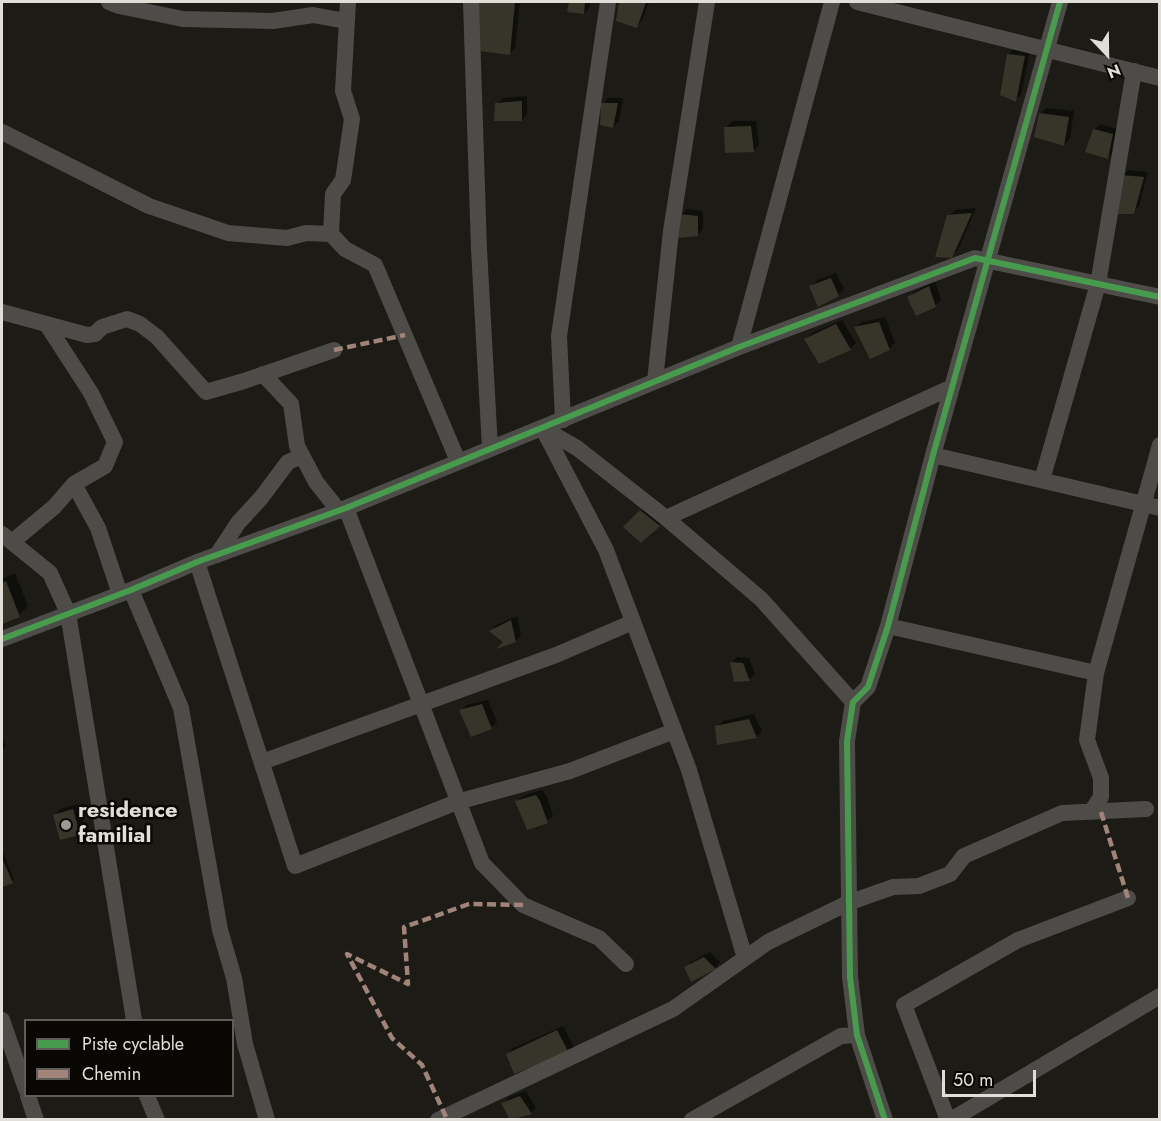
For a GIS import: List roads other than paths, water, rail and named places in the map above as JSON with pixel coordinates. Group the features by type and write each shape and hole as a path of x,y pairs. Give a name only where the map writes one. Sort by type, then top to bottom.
{"street":[{"path":"109,2 183,19 273,21 313,15 346,21"},
{"path":"331,234 333,194 343,180 352,119 343,91 348,2"},
{"path":"471,2 479,249 490,448"},
{"path":"563,420 559,336 608,2"},
{"path":"655,381 671,231 707,2"},
{"path":"739,347 832,2"},
{"path":"857,2 1160,78"},
{"path":"885,1119 857,1035 850,977 847,741 853,702 868,687 888,626 933,455 1060,2"},
{"path":"1042,480 1098,284 1134,71"},
{"path":"2,132 149,206 228,233 287,238 306,233 331,234 345,249 375,265 458,461"},
{"path":"2,639 126,592 197,562 342,509 490,448 543,429 739,347 975,258 1160,297"},
{"path":"2,312 87,335 94,334 102,327 127,319 140,324 157,338 206,392 334,350"},
{"path":"46,325 91,393 115,442 105,466 74,484 54,507 7,538 50,573 68,613 134,1019"},
{"path":"263,374 291,404 297,446 316,482 342,509 482,863 523,905 599,938 626,964"},
{"path":"666,518 952,387"},
{"path":"543,429 577,448 666,518 761,599 853,702"},
{"path":"543,429 606,550 689,770 745,958"},
{"path":"1091,812 1101,797 1101,778 1087,740 1096,673 1152,506 1160,445"},
{"path":"933,455 1152,506"},
{"path":"217,555 238,522 261,498 288,462 302,456"},
{"path":"74,484 98,528 181,708 220,930 234,978 245,1044 267,1119"},
{"path":"197,562 296,866 457,802 570,771 674,730"},
{"path":"262,762 556,655 633,622"},
{"path":"888,626 1096,673"},
{"path":"438,1119 674,1009 768,942 848,903 893,887 920,886 950,874 964,856 1062,813 1146,809"},
{"path":"1128,898 1018,940 904,1005 949,1119 1160,996"},
{"path":"2,1020 24,1083"},
{"path":"692,1119 841,1036 857,1035"},
{"path":"29,1097 36,1119"},
{"path":"148,1097 157,1119"}],"place":[{"name":"residence familial","path":"66,825"}]}
